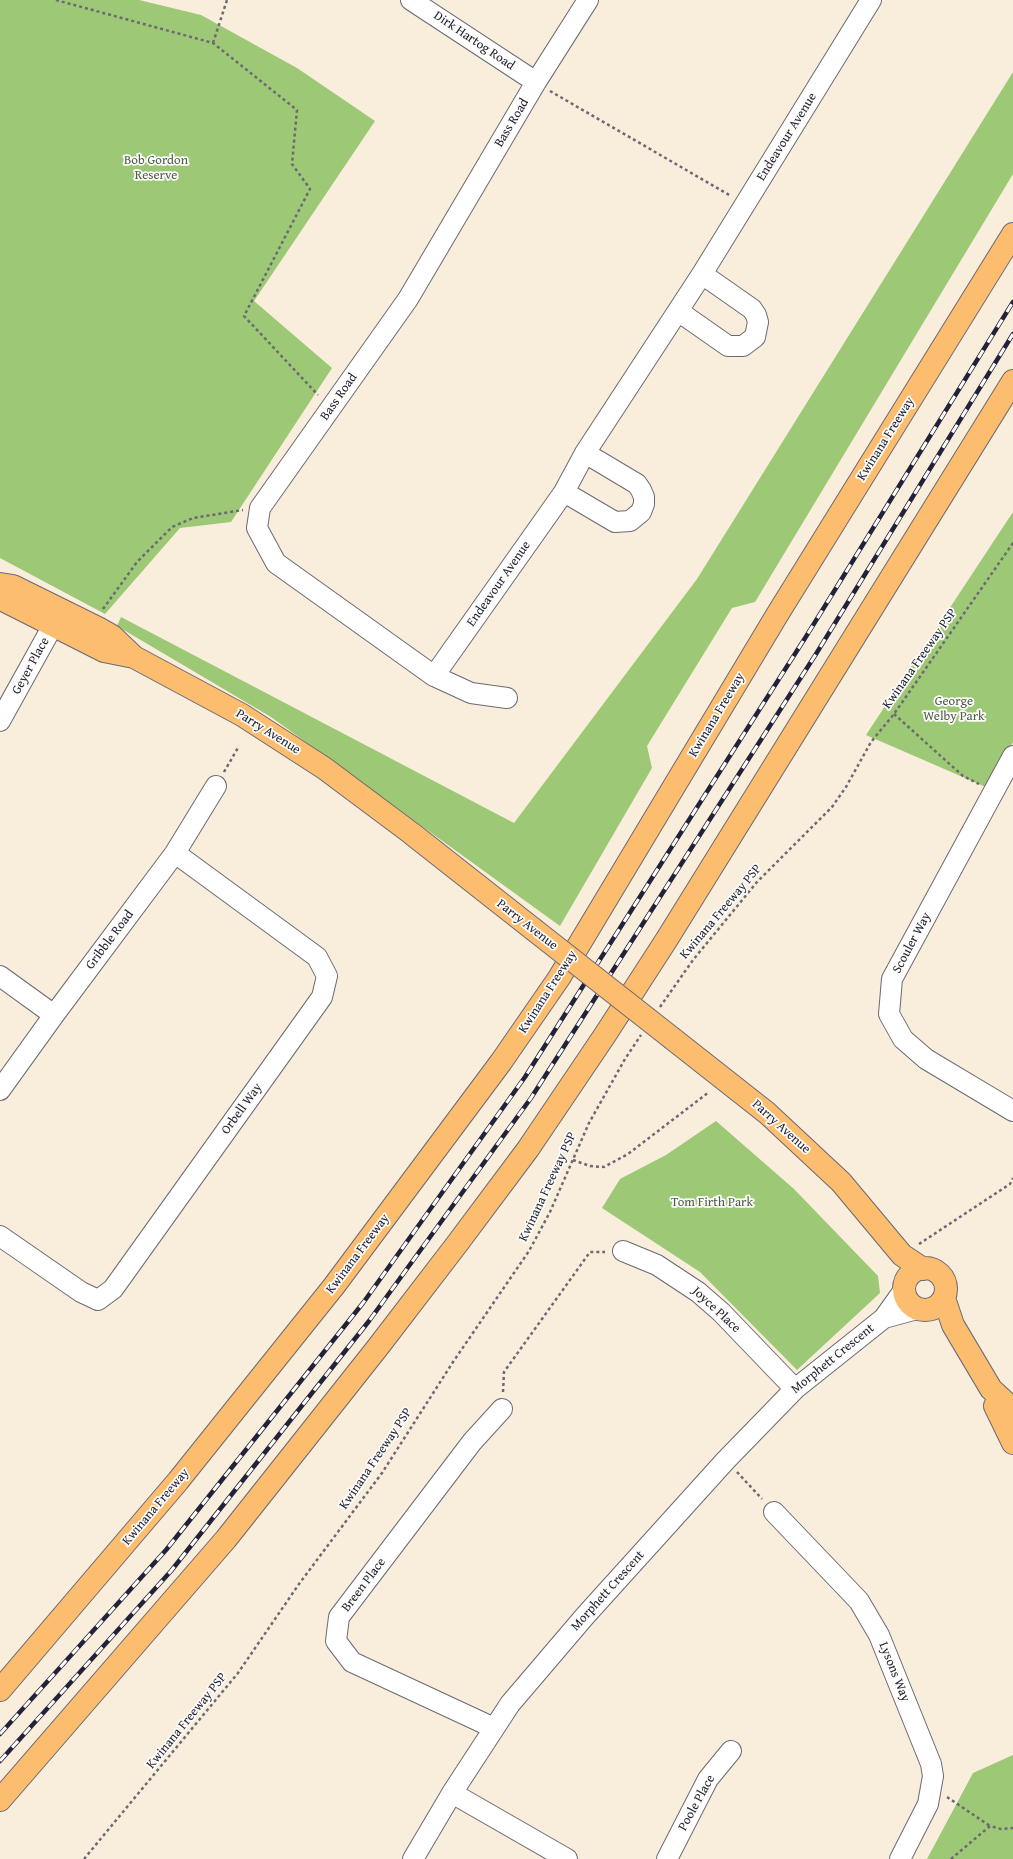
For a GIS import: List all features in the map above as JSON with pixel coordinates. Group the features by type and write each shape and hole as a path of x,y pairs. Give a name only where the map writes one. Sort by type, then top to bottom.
{"main road":[{"name":"Kwinana Freeway","path":"0,1690 178,1481 334,1286 524,1030 559,978 777,615 1013,234"},
{"path":"0,1800 226,1539 382,1341 528,1149 605,1035 667,939 1013,381"},
{"name":"Parry Avenue","path":"0,584 13,586 104,651 134,657"},
{"name":"Parry Avenue","path":"0,596 5,601 98,628 112,636 134,657 242,715 324,768 411,833 767,1113 841,1182 902,1255 923,1269 930,1270 942,1278 945,1284 929,1306"},
{"path":"902,1255 908,1301 929,1306 953,1325 992,1389 1005,1402 1013,1418"},
{"path":"905,1286 913,1273 923,1269"},
{"path":"992,1389 995,1408 1013,1443"}],"street":[{"name":"Dirk Hartog Road","path":"412,0 536,82"},
{"name":"Bass Road","path":"507,698 471,694 434,676 276,563 257,528 260,508 408,299 536,82 588,0"},
{"name":"Endeavour Avenue","path":"434,676 564,492 585,453 702,274 871,0"},
{"path":"678,311 728,346 743,346 755,337 758,322 752,309 702,274"},
{"path":"564,492 615,522 630,521 641,512 644,504 644,497 637,484 585,453"},
{"name":"Geyer Place","path":"0,721 58,617"},
{"name":"Scouler Way","path":"1013,756 892,979 889,1014 903,1039 926,1059 1013,1111"},
{"name":"Gribble Road","path":"0,1090 54,1014 175,853 216,786"},
{"name":"Orbell Way","path":"0,1236 80,1292 98,1300 113,1289 322,997 327,976 317,956 175,853"},
{"path":"0,976 54,1014"},
{"name":"Joyce Place","path":"622,1252 657,1265 698,1292 721,1312 795,1389"},
{"name":"Morphett Crescent","path":"413,1859 452,1793 510,1704 585,1616 726,1460 795,1389 884,1318 905,1286"},
{"name":"Morphett Crescent","path":"884,1318 929,1306"},
{"name":"Breen Place","path":"494,1728 352,1662 336,1641 339,1617 472,1442 502,1409"},
{"name":"Lysons Way","path":"774,1512 858,1601 879,1635 931,1764 933,1776 932,1791 928,1804 900,1859"},
{"name":"Poole Place","path":"667,1859 708,1779 731,1751"},
{"path":"452,1793 567,1859"}],"path":[{"path":"56,0 213,43 297,110 292,164 310,189 244,316 331,409"},
{"path":"213,43 227,0"},
{"path":"536,82 745,204"},
{"path":"98,628 94,623 137,562 172,527 193,518 225,512 260,508"},
{"name":"Kwinana Freeway PSP","path":"657,1011 693,960 757,882 832,807 846,787 871,742 894,714 1013,544"},
{"path":"894,714 963,776 994,792"},
{"path":"216,786 239,746"},
{"name":"Kwinana Freeway PSP","path":"84,1859 238,1673 300,1584 382,1473 453,1362 529,1251 550,1212 589,1123 625,1059 645,1029"},
{"path":"573,1160 590,1166 604,1167 628,1154 711,1090"},
{"path":"902,1255 1010,1184 1013,1178"},
{"path":"502,1409 504,1372 590,1252 622,1252"},
{"path":"726,1460 774,1512"},
{"path":"932,1791 943,1795 990,1826 1013,1828"},
{"path":"951,1859 990,1826"}],"green space":[{"name":"Bob Gordon Reserve","path":"0,0 139,0 201,15 297,68 375,121 254,301 332,368 231,522 180,528 105,614 0,558"},
{"path":"1013,72 1013,174 755,602 732,608 647,746 652,768 560,926 271,717 117,626 121,617 514,823 697,579"},
{"name":"George Welby Park","path":"1013,512 1013,742 988,788 866,735"},
{"name":"Tom Firth Park","path":"716,1121 794,1189 878,1276 880,1293 797,1370 700,1272 602,1208 620,1179 666,1155"},
{"path":"1013,1755 1013,1859 927,1859 973,1773"}],"railway":[{"path":"0,1734 166,1550 363,1303 525,1077 807,635 1013,302"},
{"path":"0,1761 171,1571 369,1321 531,1098 816,654 1013,334"}]}
